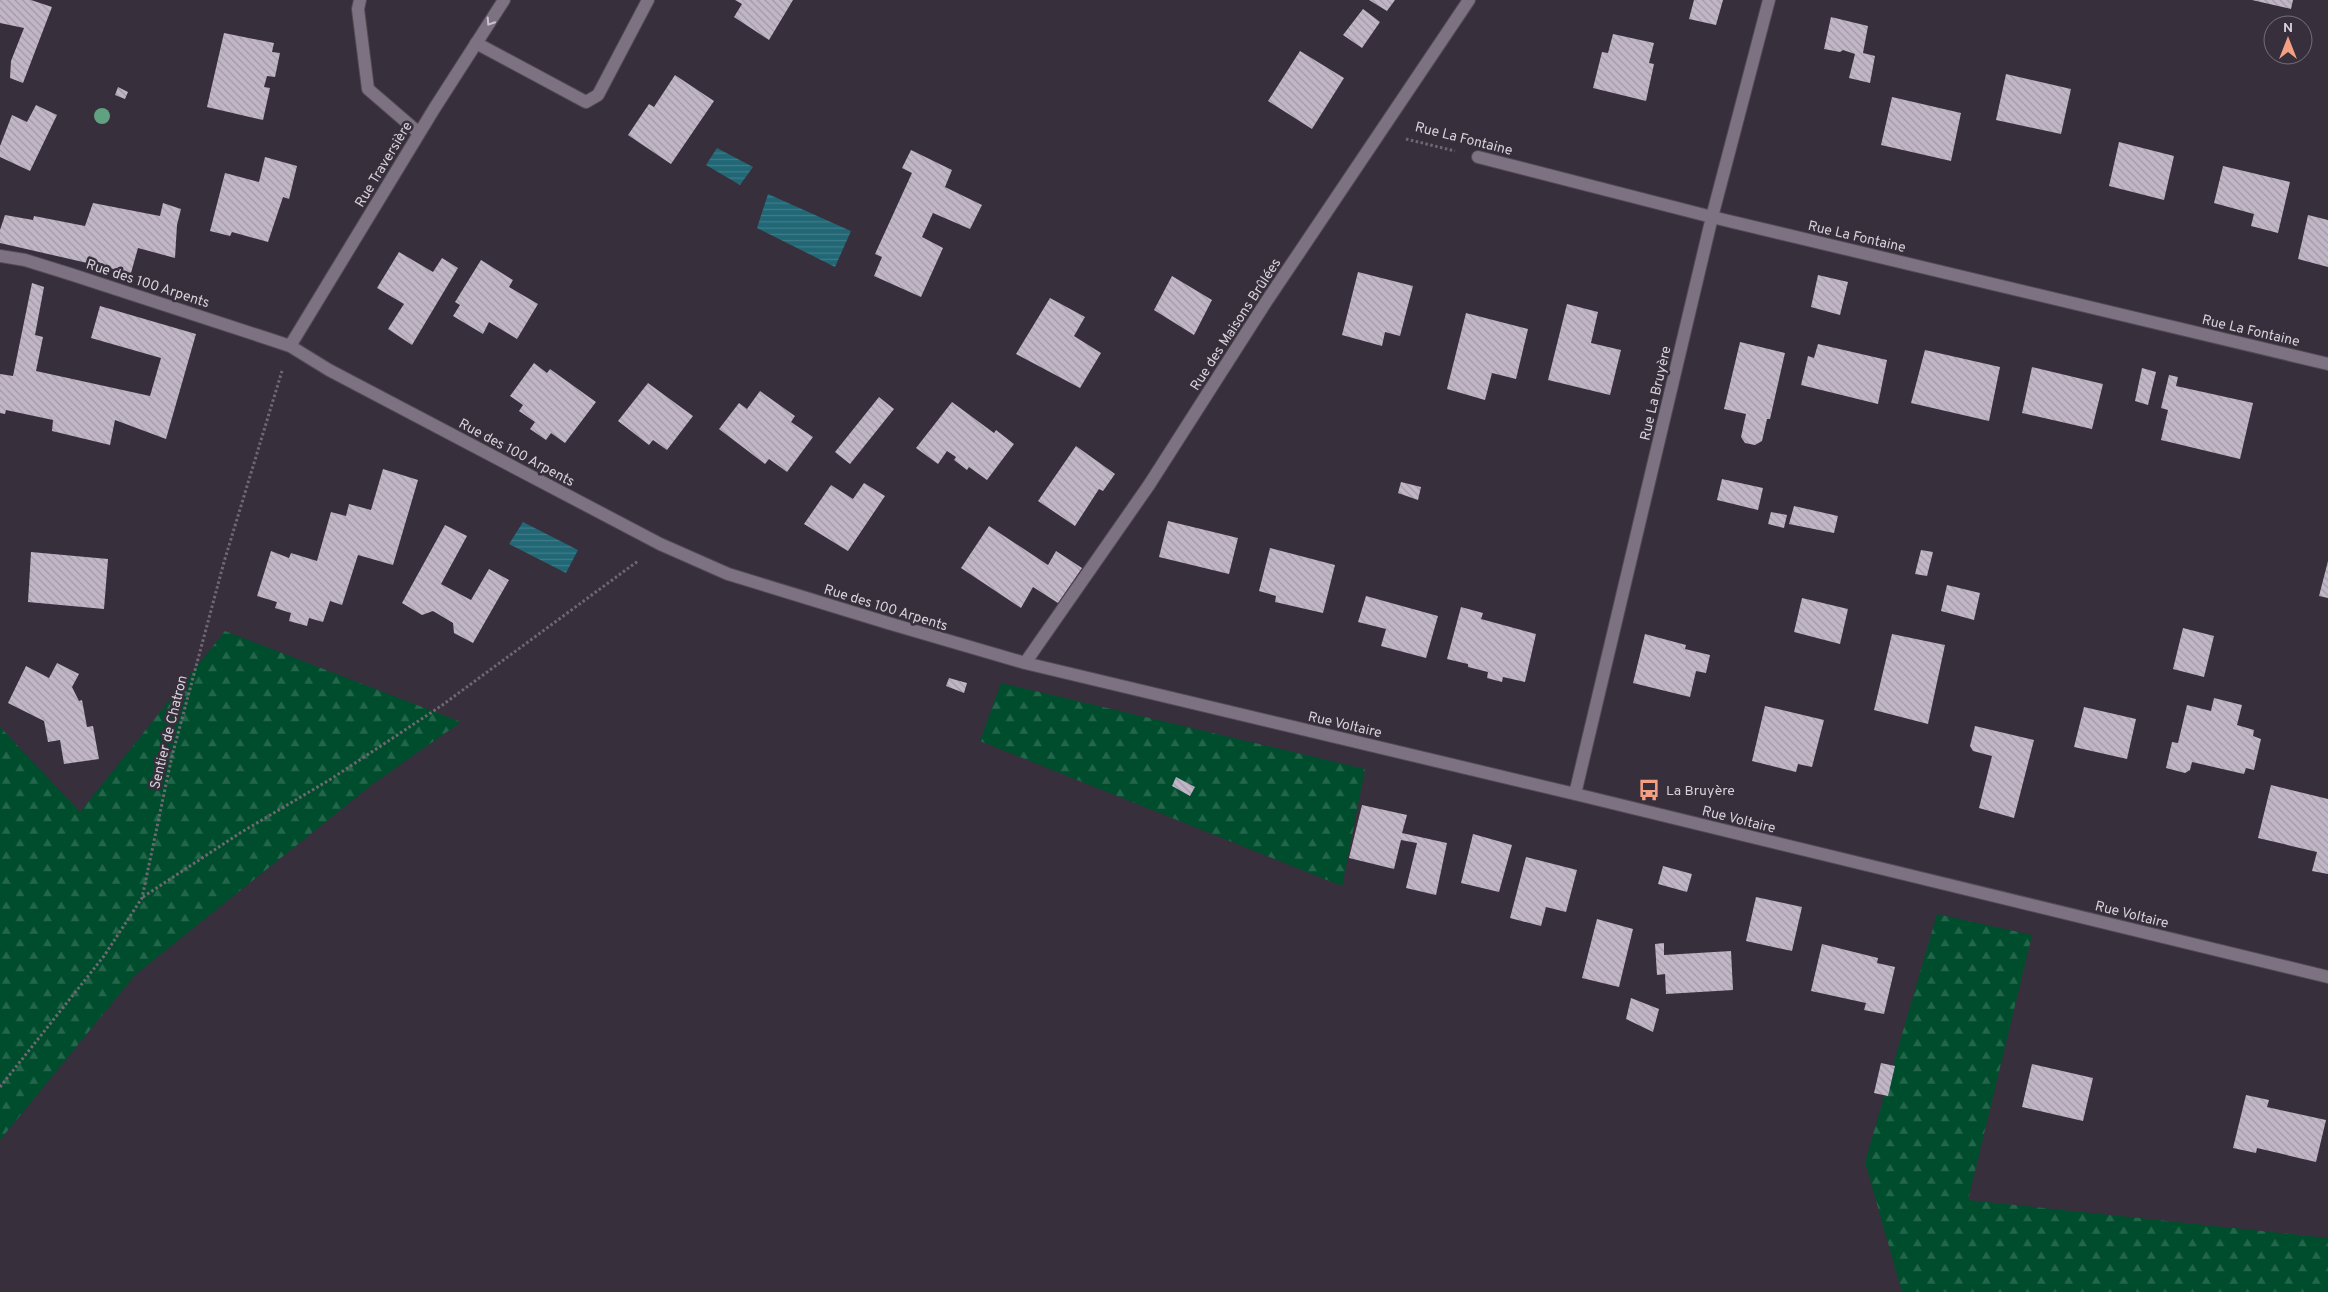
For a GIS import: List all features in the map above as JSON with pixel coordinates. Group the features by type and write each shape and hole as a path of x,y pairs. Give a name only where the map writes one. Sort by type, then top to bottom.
{"street":[{"path":"360,0 358,10 368,89 419,133"},
{"name":"Rue Traversière","path":"290,346 419,133 504,0"},
{"path":"476,43 586,102 598,95 648,0"},
{"name":"Rue des Maisons Brûlées","path":"1025,663 1148,485 1266,302 1469,0"},
{"name":"Rue La Bruyère","path":"1575,794 1712,217 1769,0"},
{"name":"Rue La Fontaine","path":"1478,157 1712,217 2328,364"},
{"name":"Rue des 100 Arpents","path":"0,256 25,260 290,346 329,370 660,544 728,574 1025,663"},
{"name":"Rue Voltaire","path":"1025,663 2328,977"}],"path":[{"name":"Rue La Fontaine","path":"1380,133 1478,157"},
{"name":"Sentier de Chatron","path":"0,1087 104,956 142,898 172,756 219,580 290,346"},
{"path":"142,898 240,833 331,779 442,706 660,544"}],"green space":[{"path":"225,631 461,722 374,783 135,975 0,1140 0,727 80,812"},
{"path":"1001,683 1365,769 1342,886 980,741"},
{"path":"1937,914 2032,935 1968,1200 2328,1238 2328,1292 1902,1292 1865,1162"}],"water":[{"path":"717,148 753,167 740,185 706,165"},
{"path":"768,194 851,231 835,267 757,228"},
{"path":"523,522 578,550 566,573 509,544"}],"building":[{"path":"0,0 31,0 52,7 23,83 10,78 11,61 24,28 0,23"},
{"path":"735,0 793,0 769,40 734,17 742,4"},
{"path":"1369,0 1395,0 1387,11"},
{"path":"1694,0 1723,0 1716,25 1689,19"},
{"path":"2252,0 2293,0 2291,9"},
{"path":"1363,9 1380,22 1362,48 1343,35"},
{"path":"1831,17 1868,26 1863,53 1875,56 1870,83 1849,78 1855,54 1843,50 1840,52 1824,49"},
{"path":"224,33 274,43 272,52 280,53 275,77 267,76 264,87 270,88 263,120 207,107"},
{"path":"1613,34 1654,43 1649,63 1654,64 1646,101 1593,88 1602,52 1608,53"},
{"path":"1300,51 1344,78 1312,129 1268,101"},
{"path":"2006,74 2071,89 2061,134 1996,120"},
{"path":"675,75 714,101 671,164 628,135 649,104 654,107"},
{"path":"118,87 128,92 125,99 115,95"},
{"path":"1892,97 1961,113 1951,161 1881,145"},
{"path":"36,105 57,115 30,171 0,157 0,146 12,115 27,122"},
{"path":"2119,142 2174,156 2164,200 2109,186"},
{"path":"911,150 952,170 945,187 982,205 970,229 933,213 922,237 943,248 921,297 874,276 882,257 875,254 912,173 902,168"},
{"path":"265,157 297,166 289,199 283,197 268,242 232,232 230,236 210,231 225,173 259,182"},
{"path":"2223,166 2290,182 2278,233 2251,226 2254,214 2214,203"},
{"path":"93,203 160,216 163,203 181,209 177,225 175,258 138,248 131,273 0,243 0,230 5,215 33,220 34,216 85,226"},
{"path":"2308,215 2328,220 2328,267 2298,259"},
{"path":"399,252 433,272 442,258 458,268 412,345 388,329 404,304 377,288"},
{"path":"481,260 513,280 509,287 538,304 517,339 489,322 483,334 453,316 460,305 455,302"},
{"path":"1358,272 1413,286 1400,336 1385,332 1382,346 1342,335"},
{"path":"1818,275 1848,282 1840,315 1811,307"},
{"path":"1172,276 1212,300 1194,335 1154,310"},
{"path":"32,283 44,287 35,335 43,337 36,371 150,396 161,358 91,338 100,306 196,334 166,439 115,420 110,445 52,431 53,420 6,410 5,414 0,413 0,374 13,376"},
{"path":"1050,298 1085,317 1074,336 1101,353 1080,388 1016,354"},
{"path":"1567,304 1598,312 1591,343 1621,350 1610,395 1548,380"},
{"path":"1466,313 1528,329 1516,379 1492,373 1485,400 1447,389"},
{"path":"1740,342 1785,353 1770,419 1767,419 1762,441 1755,445 1745,443 1741,437 1746,414 1724,409"},
{"path":"1818,344 1887,360 1878,404 1801,385 1808,356 1814,358"},
{"path":"1925,350 2000,367 1989,421 1911,403"},
{"path":"534,363 547,373 550,369 596,402 565,443 551,433 546,440 530,429 535,422 519,411 523,405 510,396"},
{"path":"2032,367 2103,384 2092,429 2022,413"},
{"path":"2142,368 2156,372 2148,405 2135,401"},
{"path":"2169,375 2178,377 2176,386 2253,403 2240,459 2161,440 2168,410 2161,408"},
{"path":"648,383 693,416 667,450 653,440 649,445 618,421"},
{"path":"760,391 795,416 791,422 813,437 787,472 769,459 765,464 719,429 739,403 747,409"},
{"path":"879,397 894,409 850,464 835,452"},
{"path":"952,402 994,433 996,430 1014,444 987,480 969,467 967,470 954,460 956,457 947,451 938,464 916,448"},
{"path":"1076,446 1115,474 1103,491 1099,489 1075,526 1038,501"},
{"path":"383,469 418,480 393,565 358,555 342,605 330,601 323,622 309,618 307,626 289,621 291,613 275,608 277,602 257,596 271,551 289,558 291,553 317,561 331,512 346,516 349,504 371,510"},
{"path":"1722,479 1763,488 1758,510 1717,500"},
{"path":"1401,482 1421,487 1418,500 1398,493"},
{"path":"864,483 885,496 848,551 804,524 831,485 853,499"},
{"path":"1794,506 1838,516 1834,533 1789,524"},
{"path":"1771,512 1787,515 1784,528 1768,524"},
{"path":"1168,521 1238,538 1229,574 1159,557"},
{"path":"445,525 467,536 441,584 471,600 489,569 509,580 473,643 454,633 453,623 433,611 422,615 402,603"},
{"path":"989,526 1048,565 1056,551 1082,568 1058,603 1033,587 1021,608 961,568"},
{"path":"1270,548 1335,565 1323,613 1275,602 1276,596 1259,591"},
{"path":"1921,550 1933,552 1927,576 1915,574"},
{"path":"31,552 108,559 104,609 28,602"},
{"path":"2328,561 2328,598 2319,596"},
{"path":"1947,585 1980,593 1974,620 1941,611"},
{"path":"1366,596 1438,616 1426,658 1381,646 1386,629 1358,622"},
{"path":"1802,598 1848,609 1840,644 1794,632"},
{"path":"1461,607 1483,613 1481,619 1536,634 1525,682 1503,677 1502,682 1487,678 1488,672 1468,667 1468,664 1447,659"},
{"path":"2183,628 2214,636 2204,677 2173,669"},
{"path":"1645,634 1686,645 1685,649 1710,655 1706,673 1696,671 1690,697 1633,683"},
{"path":"1892,634 1945,645 1928,724 1874,710"},
{"path":"57,663 79,674 72,687 79,701 82,700 87,727 93,726 99,759 64,764 60,740 48,742 44,721 8,703 26,666 49,678"},
{"path":"949,678 967,683 964,693 946,686"},
{"path":"2214,698 2242,705 2237,725 2254,730 2253,736 2261,739 2254,770 2246,768 2244,774 2192,762 2190,770 2185,773 2166,768 2172,742 2178,743 2187,705 2211,711"},
{"path":"1765,706 1824,720 1812,767 1798,764 1796,772 1752,761"},
{"path":"2084,707 2136,719 2127,759 2074,747"},
{"path":"1975,726 2034,740 2014,818 1979,808 1992,756 1973,751 1970,746"},
{"path":"1176,777 1195,787 1190,796 1172,786"},
{"path":"2271,785 2328,799 2328,874 2312,871 2317,852 2258,838"},
{"path":"1362,805 1407,815 1402,833 1447,843 1436,895 1406,888 1417,843 1401,840 1394,869 1349,858"},
{"path":"1473,834 1512,845 1499,892 1461,883"},
{"path":"1526,857 1577,870 1566,912 1546,907 1541,926 1510,918"},
{"path":"1663,866 1692,874 1687,892 1658,884"},
{"path":"1756,897 1802,907 1792,951 1746,941"},
{"path":"1597,919 1633,929 1619,987 1582,978"},
{"path":"1664,943 1664,955 1731,951 1733,990 1666,994 1665,974 1657,975 1655,944"},
{"path":"1822,944 1878,958 1877,963 1895,967 1884,1014 1864,1010 1866,1003 1811,991"},
{"path":"1631,998 1659,1009 1653,1032 1626,1019"},
{"path":"1881,1063 1895,1066 1888,1096 1874,1093"},
{"path":"2032,1064 2093,1078 2083,1121 2022,1107"},
{"path":"2246,1095 2269,1100 2267,1107 2326,1120 2316,1162 2257,1148 2256,1153 2233,1148"}],"place":[{"name":"La Bruyère","path":"1649,790"}]}
